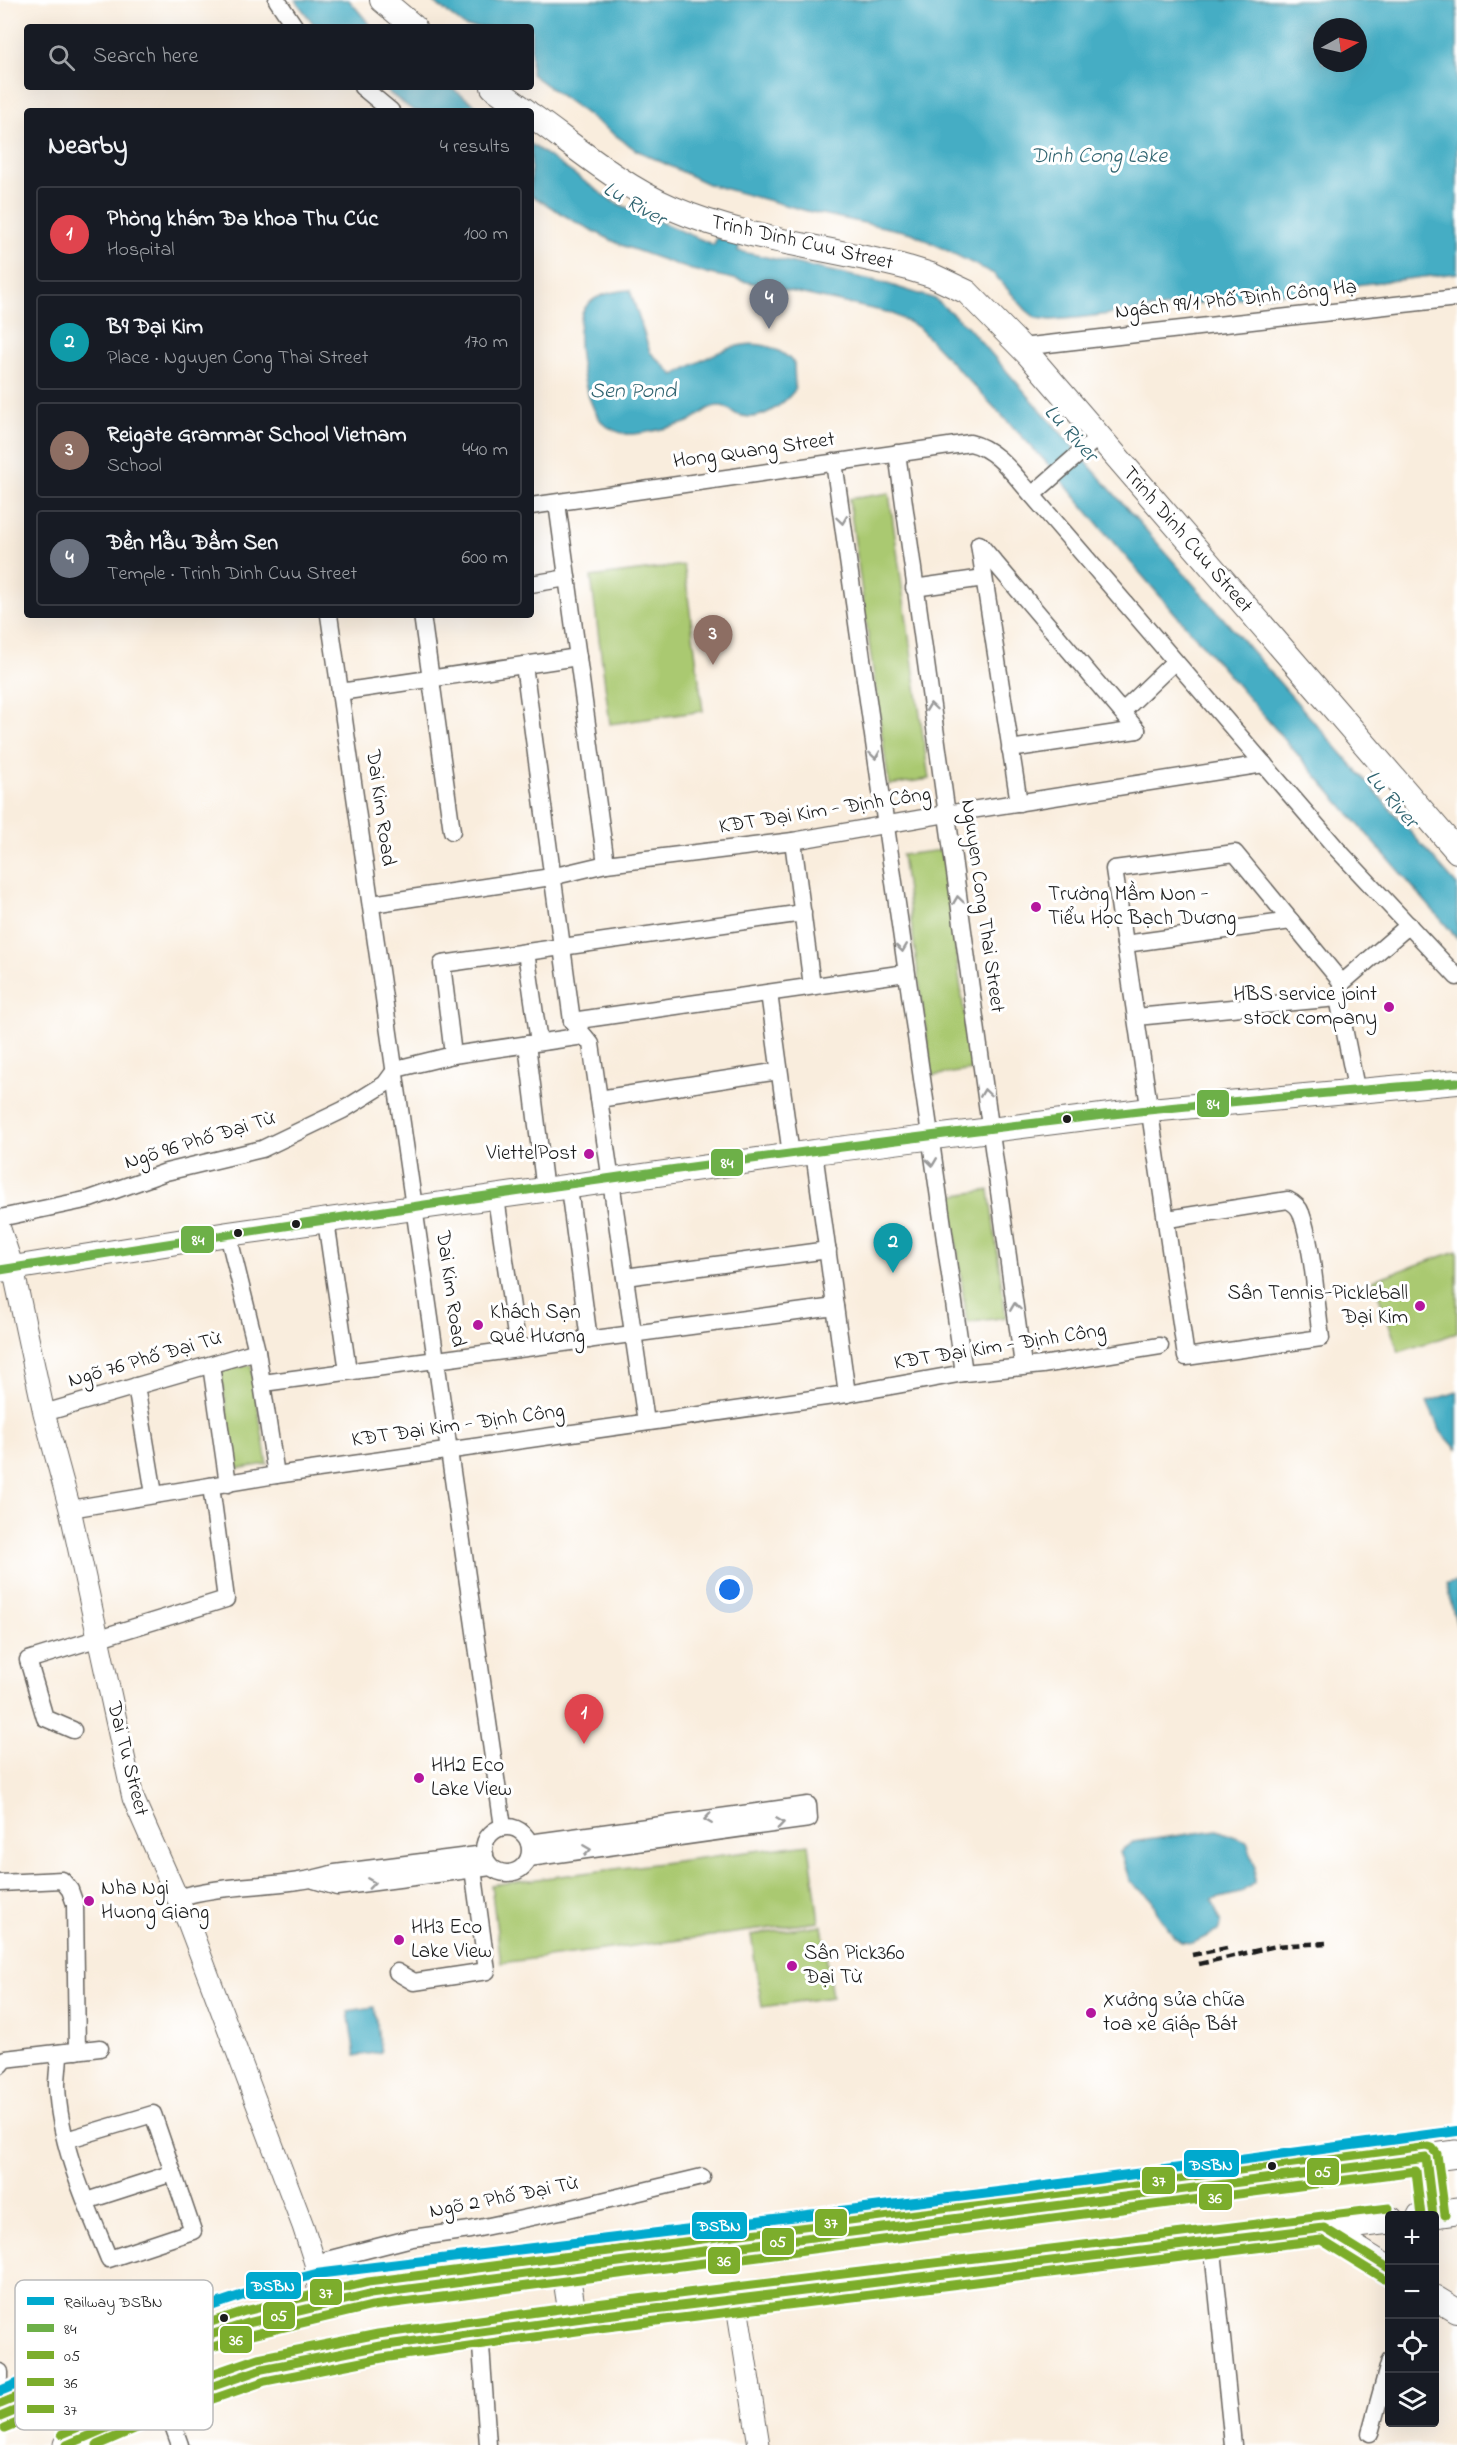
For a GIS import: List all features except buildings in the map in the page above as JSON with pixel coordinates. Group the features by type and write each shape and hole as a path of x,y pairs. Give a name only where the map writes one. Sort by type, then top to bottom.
{"main road":[{"path":"382,0 410,24"},
{"path":"497,90 522,108"},
{"name":"Trinh Dinh Cuu Street","path":"534,117 621,179 672,208 724,226 931,275 967,292 1021,347 1092,442 1457,851"},
{"path":"7,1269 228,1234 802,1154 1150,1110 1457,1082"},
{"path":"213,2334 248,2323 370,2294 1457,2154"},
{"path":"1426,2158 1434,2211"},
{"path":"213,2386 262,2369 380,2346 573,2319 1385,2220"},
{"path":"1324,2228 1385,2266"},
{"path":"565,2268 573,2319"},
{"path":"1439,2300 1457,2311"},
{"path":"0,2417 15,2411"},
{"path":"67,2445 108,2436"}],"street":[{"path":"277,0 293,24"},
{"path":"366,90 387,108"},
{"name":"Ngách 99/1 Phố Định Công Hạ","path":"1021,347 1457,298"},
{"path":"1092,442 1032,495 1174,662 1457,977"},
{"name":"Hong Quang Street","path":"534,506 970,443 983,446 1001,460 1032,495"},
{"name":"Nguyen Cong Thai Street","path":"897,453 1023,1365"},
{"path":"834,462 964,1373"},
{"path":"557,503 606,864"},
{"path":"1010,749 1137,730 979,544 1010,749 1019,803"},
{"path":"534,584 567,578"},
{"path":"914,588 984,578"},
{"name":"Dai Kim Road","path":"329,618 396,1069 503,1827"},
{"path":"422,618 452,831"},
{"path":"340,692 578,657"},
{"path":"1122,712 1174,662"},
{"path":"524,665 572,1021 591,1044 646,1422"},
{"name":"KĐT Đại Kim - Định Công","path":"372,904 551,877 606,864 793,841 884,824 1264,764"},
{"path":"793,841 812,986"},
{"path":"1168,1219 1288,1200 1294,1203 1301,1213 1305,1233 1321,1338 1186,1357 1168,1219 1114,869 1235,853 1291,921 1340,990 1356,1093"},
{"path":"453,1055 442,964 802,913"},
{"path":"1125,944 1291,921"},
{"path":"1136,1017 1340,990 1409,925"},
{"path":"526,952 544,1191"},
{"path":"572,1021 906,973"},
{"path":"769,993 779,1071 828,1250 847,1394"},
{"path":"396,1069 453,1055 584,1036"},
{"name":"Ngõ 96 Phố Đại Từ","path":"0,1218 90,1199 166,1172 262,1149 343,1110 385,1083 396,1069"},
{"path":"599,1099 779,1071"},
{"path":"569,1188 589,1340"},
{"path":"496,1197 518,1349"},
{"path":"326,1221 348,1371"},
{"name":"Dai Tu Street","path":"0,1228 7,1269 70,1509 133,1798 177,1898 234,2040 315,2263 320,2306"},
{"path":"228,1234 257,1351 276,1475"},
{"path":"625,1277 828,1250"},
{"path":"263,1383 835,1306"},
{"name":"KĐT Đại Kim - Định Công","path":"70,1509 276,1475 847,1394 964,1373 1023,1365 1042,1365 1160,1346"},
{"name":"Ngõ 76 Phố Đại Từ","path":"44,1413 257,1351"},
{"path":"211,1365 228,1484"},
{"path":"136,1386 154,1494"},
{"path":"73,1730 45,1718 28,1660 226,1599 211,1486"},
{"path":"529,1851 808,1812"},
{"path":"177,1898 197,1892 311,1880 335,1873 488,1860 504,1873 512,1873 519,1870 529,1851 522,1832 503,1827 496,1830 487,1840 488,1860"},
{"path":"311,1880 337,1887 473,1869 488,1860"},
{"path":"397,1972 414,1982 487,1971 473,1869"},
{"path":"0,1883 62,1881 70,1890 76,1915 77,2051"},
{"path":"0,2065 5,2058 100,2048"},
{"path":"59,2053 57,2086 66,2140 86,2201 109,2259 193,2231 153,2114 66,2140"},
{"path":"86,2201 173,2174"},
{"name":"Ngõ 2 Phố Đại Từ","path":"315,2263 412,2238 470,2230 702,2177"},
{"path":"1212,2241 1233,2445"},
{"path":"736,2299 759,2445"},
{"path":"480,2332 488,2445"},
{"path":"1370,2433 1386,2373"},
{"path":"175,2430 180,2445"}],"green space":[{"path":"889,493 929,779 889,785 849,499"},
{"path":"684,565 703,711 610,724 591,577"},
{"path":"942,850 972,1070 932,1076 902,855"},
{"path":"989,1190 1006,1317 967,1323 950,1196"},
{"name":"Sân Tennis-Pickleball Đại Kim","path":"1457,1251 1457,1333 1399,1352 1373,1280"},
{"path":"251,1365 267,1464 236,1469 220,1370"},
{"path":"809,1844 819,1922 501,1963 491,1885"},
{"name":"Sân Pick360 Đại Từ","path":"822,1925 832,1997 762,2007 751,1935"}],"water":[{"path":"295,0 349,0 369,24 314,24"},
{"name":"Dinh Cong Lake","path":"431,0 1457,0 1457,273 1051,320 1036,318 1026,310 994,274 912,233 807,211 708,184 636,150 534,76 534,24 462,24"},
{"path":"385,90 454,90 480,108 410,108"},
{"path":"534,146 614,202 714,245 716,238 740,243 738,251 881,282 935,299 968,327 1457,885 1457,938 1047,463 918,327 891,313 692,270 621,245 572,220 534,197"},
{"name":"Sen Pond","path":"630,290 650,352 674,375 719,352 750,344 780,351 794,363 795,390 777,407 753,417 736,414 725,407 716,406 688,422 647,432 625,434 608,427 597,415 586,386 579,350 581,319 585,308 599,296"},
{"path":"1457,1392 1457,1449 1441,1432 1427,1402"},
{"path":"1457,1582 1457,1626 1446,1584"},
{"path":"1217,1830 1247,1841 1255,1866 1254,1883 1240,1893 1212,1900 1221,1923 1218,1931 1193,1943 1181,1942 1174,1937 1158,1915 1152,1899 1130,1882 1120,1851 1133,1842"},
{"path":"374,2007 381,2052 355,2056 348,2011"}],"railway":[{"path":"1199,1964 1276,1946 1326,1943"},
{"path":"1192,1955 1227,1948"}],"rail line":[{"name":"ĐSBN","path":"213,2306 316,2274 1015,2190 1457,2131"},
{"name":"ĐSBN","path":"0,2391 15,2385"}],"transit line":[{"name":"84","path":"0,1270 429,1204 860,1145 1148,1110 1457,1082"},
{"name":"37","path":"213,2321 245,2311 368,2282 1426,2146 1432,2148 1437,2154 1445,2215"},
{"name":"05","path":"213,2334 248,2323 370,2294 1426,2158 1432,2211"},
{"name":"36","path":"213,2347 251,2335 372,2306 1416,2171 1420,2211"},
{"name":"37","path":"213,2374 258,2358 378,2334 596,2304 1389,2208"},
{"name":"05","path":"213,2386 262,2369 380,2346 597,2316 1324,2228 1385,2266"},
{"name":"36","path":"213,2399 265,2381 382,2358 599,2328 1321,2240 1384,2279"},
{"name":"37","path":"0,2404 15,2398"},
{"name":"05","path":"0,2417 15,2411"},
{"name":"36","path":"5,2428 15,2424"},
{"name":"37","path":"62,2434 71,2430"},
{"name":"05","path":"67,2445 102,2430"},
{"name":"36","path":"97,2445 132,2430"}],"place":[{"name":"Đền Mẫu Đầm Sen","path":"769,329"},
{"name":"Reigate Grammar School Vietnam","path":"713,665"},
{"name":"Trường Mầm Non - Tiểu Học Bạch Dương","path":"1036,907"},
{"name":"HBS service joint stock company","path":"1389,1007"},
{"name":"ViettelPost","path":"589,1154"},
{"name":"B9 Đại Kim","path":"893,1273"},
{"name":"Sân Tennis-Pickleball Đại Kim","path":"1420,1306"},
{"name":"Khách Sạn Quê Hương","path":"478,1325"},
{"name":"Phòng khám Đa khoa Thu Cúc","path":"584,1744"},
{"name":"HH2 Eco Lake View","path":"419,1778"},
{"name":"Nha Ngi Huong Giang","path":"89,1901"},
{"name":"HH3 Eco Lake View","path":"399,1940"},
{"name":"Sân Pick360 Đại Từ","path":"792,1966"},
{"name":"Xưởng sửa chữa toa xe Giáp Bát","path":"1091,2013"}],"water label":[{"name":"Lu River","path":"634,205"},
{"name":"Lu River","path":"1070,434"},
{"name":"Lu River","path":"1391,800"}]}
